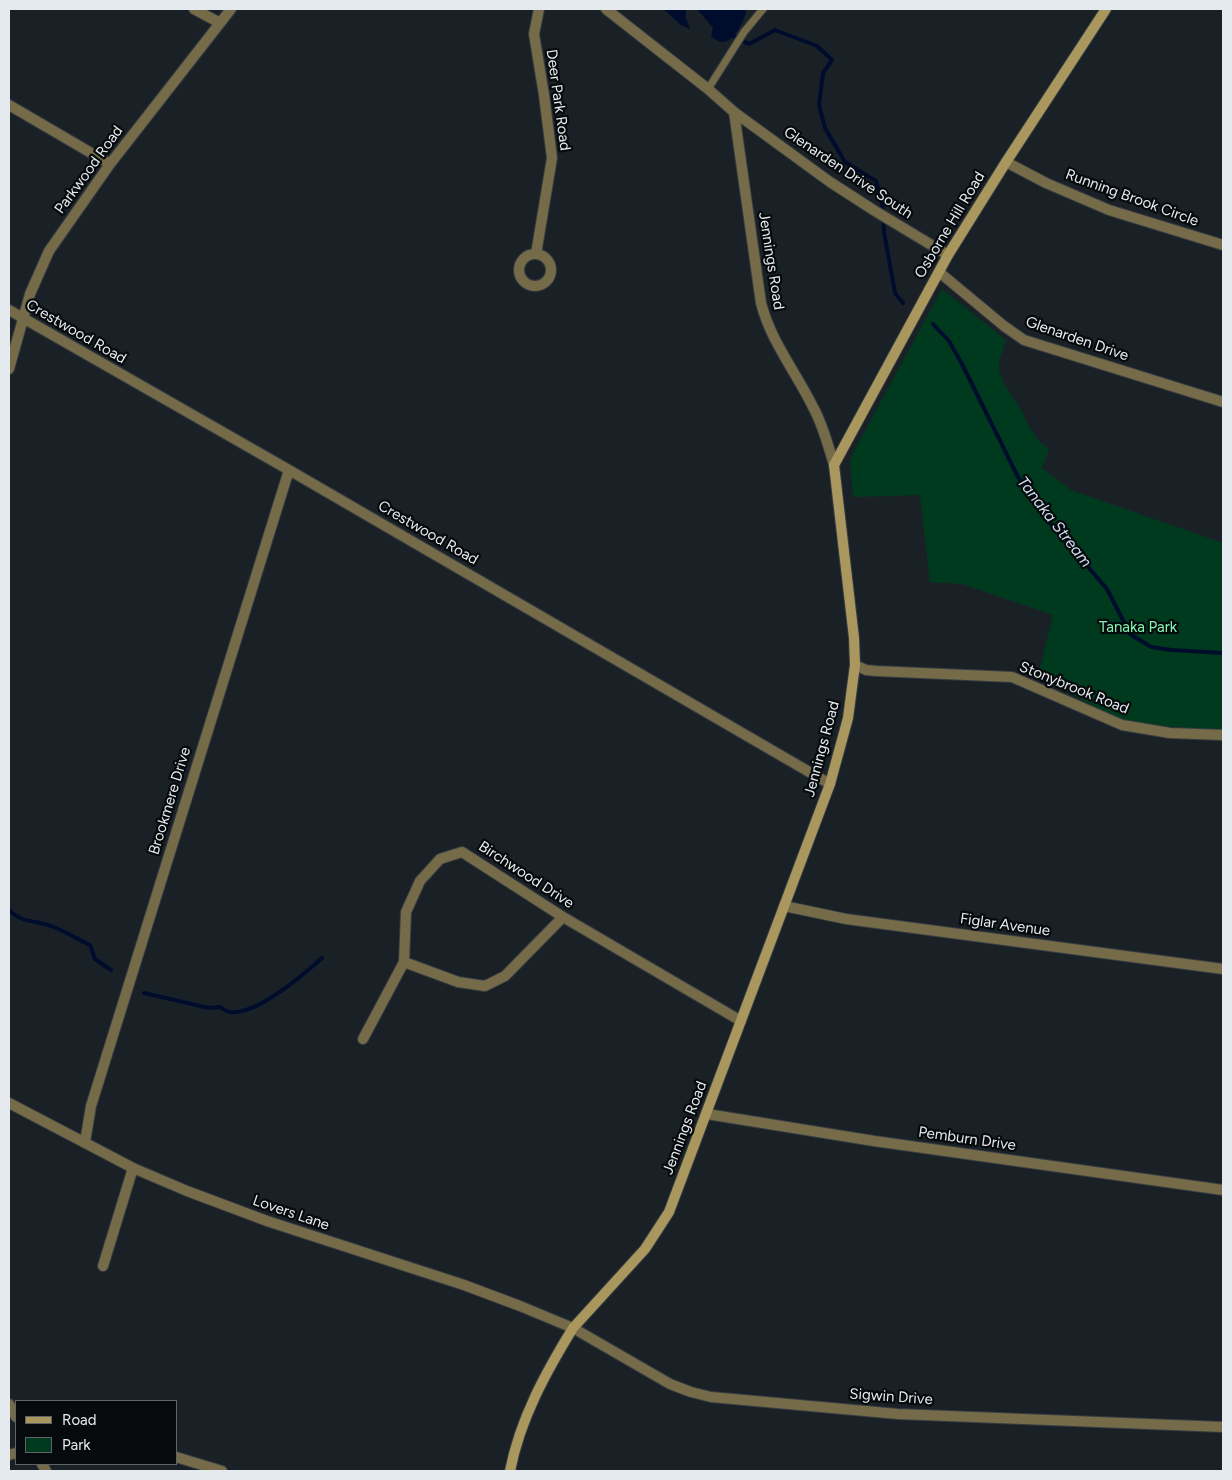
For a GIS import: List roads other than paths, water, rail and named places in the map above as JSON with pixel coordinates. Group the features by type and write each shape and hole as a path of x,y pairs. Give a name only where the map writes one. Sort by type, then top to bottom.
{"street":[{"path":"194,9 220,23"},
{"name":"Parkwood Road","path":"9,369 30,294 49,251 110,164 231,9"},
{"name":"Deer Park Road","path":"536,254 552,158 534,34 539,9"},
{"path":"606,9 708,89 734,112"},
{"name":"Osborne Hill Road","path":"834,465 948,255 1106,9"},
{"path":"9,105 110,164"},
{"name":"Glenarden Drive South","path":"734,112 830,182 948,255"},
{"name":"Jennings Road","path":"510,1471 524,1420 540,1386 574,1328 621,1276 657,1232 668,1212 707,1114 830,784 848,718 855,665 853,628 834,465 817,414 775,341 765,318 734,112"},
{"name":"Running Brook Circle","path":"1006,162 1046,183 1109,210 1223,245"},
{"name":"Glenarden Drive","path":"939,272 1004,326 1024,340 1223,402"},
{"name":"Crestwood Road","path":"9,310 830,784"},
{"name":"Brookmere Drive","path":"85,1142 91,1106 289,470"},
{"name":"Stonybrook Road","path":"855,665 866,670 876,671 1012,677 1122,726 1170,733 1223,735"},
{"name":"Birchwood Drive","path":"363,1039 404,962 406,912 420,880 440,859 462,852 563,918 742,1021"},
{"name":"Figlar Avenue","path":"784,906 846,919 1223,969"},
{"path":"404,962 458,982 486,986 505,976 563,918"},
{"name":"Lovers Lane","path":"9,1104 133,1168 267,1221 464,1285 574,1328"},
{"name":"Pemburn Drive","path":"707,1114 874,1141 1223,1190"},
{"path":"103,1266 133,1168"},
{"name":"Sigwin Drive","path":"574,1328 670,1384 711,1397 898,1414 1223,1428"},
{"path":"9,1404 15,1415"},
{"path":"178,1458 222,1471"}],"lane":[{"path":"708,89 744,33 763,9"}],"water":[{"path":"663,9 686,9 686,18 690,29 681,25"},
{"path":"697,9 745,9 746,13 733,37 723,42 717,41 711,36 713,28"}],"waterway":[{"name":"Tanaka Stream","path":"731,35 749,44 775,30 817,46 832,60 823,73 819,105 825,128 845,162 876,181 882,201 884,232 895,293 903,303"},
{"name":"Tanaka Stream","path":"933,324 949,341 962,364 1018,477 1045,517 1107,589 1130,634 1151,647 1223,653"},
{"path":"9,910 18,917 56,928 90,945 95,959 111,970"},
{"path":"144,993 209,1008 220,1007 229,1012 241,1011 266,1001 322,958"}],"park label":[{"name":"Tanaka Park","path":"1138,628"}]}
